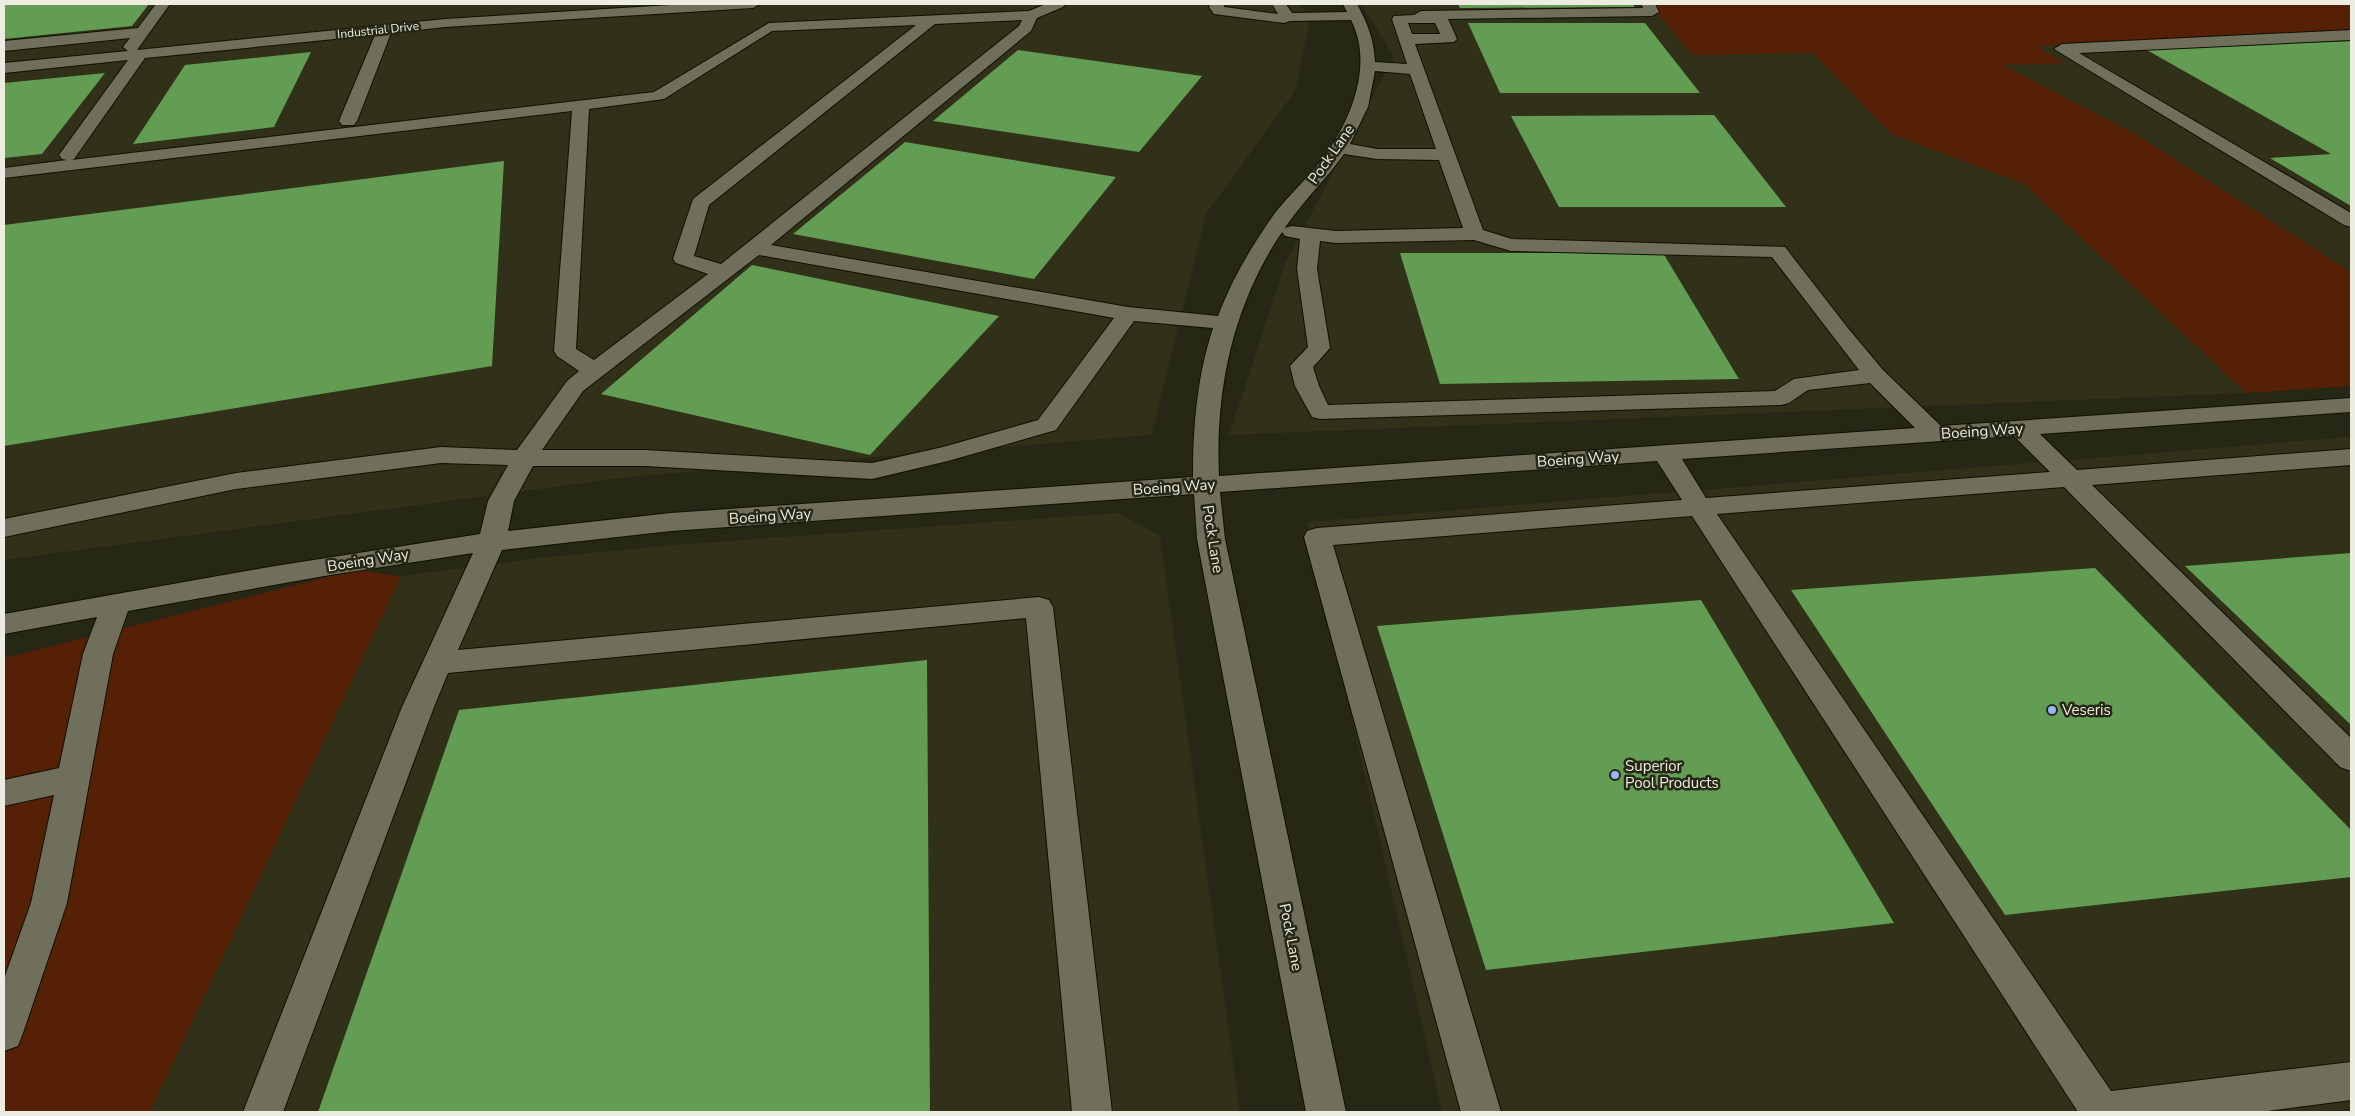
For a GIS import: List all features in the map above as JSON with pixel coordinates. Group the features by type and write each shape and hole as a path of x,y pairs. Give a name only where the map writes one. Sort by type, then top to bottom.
{"street":[{"path":"68,155 132,55 142,32 163,4"},
{"name":"Industrial Drive","path":"4,68 385,29 622,10 753,4"},
{"path":"4,173 658,96 769,27 1031,15 1058,4"},
{"path":"1218,4 1216,7 1219,11 1279,19 1354,10"},
{"path":"1279,4 1287,17"},
{"path":"1405,4 1412,15 1463,15 1652,12 1648,4"},
{"name":"Pock Lane","path":"1326,1112 1211,539 1205,485 1206,416 1213,368 1225,323 1241,283 1273,230 1339,148 1357,115 1366,89 1369,66 1364,31 1354,10"},
{"path":"263,1112 418,707 492,542 501,501 524,458 575,386 755,248 1026,28 1031,15"},
{"path":"724,272 683,259 700,203 930,20"},
{"path":"348,121 385,29"},
{"path":"4,46 142,32"},
{"path":"2351,35 2062,50 2351,221"},
{"path":"1406,39 1475,234"},
{"path":"1369,66 1416,70"},
{"path":"581,106 565,352 594,372"},
{"path":"1339,148 1377,154 1447,155"},
{"path":"1273,230 1336,237 1475,234 1511,245 1778,251 1839,332 1875,375 1935,434"},
{"path":"1311,234 1307,269 1319,348 1301,366 1307,386 1320,412 1448,407 1597,406 1781,398 1802,384 1875,375"},
{"path":"755,248 1128,314 1225,323"},
{"path":"4,528 236,481 441,456 645,458 872,471 1047,425 1128,314"},
{"name":"Boeing Way","path":"4,624 292,572 492,542 671,522 2350,406"},
{"path":"2020,428 2351,758"},
{"path":"1665,453 2100,1112"},
{"path":"1481,1112 1318,537 2351,457"},
{"path":"4,1032 49,903 98,654 116,604"},
{"path":"438,663 1039,607 1092,1112"},
{"path":"4,793 73,778"},
{"path":"2106,1112 2351,1081"}],"shaded area":[{"path":"4,4 1300,4 1310,19 1295,91 1206,214 1152,435 637,476 4,560"},
{"path":"1361,4 1649,4 1684,45 1813,53 1891,134 2024,184 2246,393 1229,435 1286,262 1394,56"},
{"path":"1649,4 2351,4 2351,34 2037,46 2064,63 2003,65 2137,135 2351,272 2351,386 2246,393 2024,184 1891,134 1813,53 1693,55"},
{"path":"2351,34 2351,272 2137,135 2002,65 2063,63 2036,46"},
{"path":"2351,437 2351,1109 2310,1112 1442,1112 1307,522"},
{"path":"1118,513 1160,536 1240,1112 150,1112 401,576 538,558 673,545"},
{"path":"356,570 401,576 150,1112 4,1112 4,658"}],"building":[{"path":"4,4 149,4 132,26 4,39"},
{"path":"1458,4 1632,4 1635,7 1460,8"},
{"path":"1468,23 1645,23 1700,93 1500,93"},
{"path":"2351,41 2351,206 2270,158 2331,154 2145,49"},
{"path":"1018,50 1202,76 1139,152 933,121"},
{"path":"311,52 274,127 133,144 185,65"},
{"path":"105,73 42,154 4,158 4,83"},
{"path":"1714,115 1786,207 1559,207 1511,116"},
{"path":"905,142 1116,177 1034,279 793,234"},
{"path":"504,161 492,366 4,446 4,225"},
{"path":"1400,253 1663,253 1739,379 1440,384"},
{"path":"752,265 999,316 870,455 601,394"},
{"path":"2351,553 2351,725 2185,566"},
{"name":"Veseris","path":"2095,568 2351,830 2351,877 2005,915 1791,590"},
{"name":"Superior Pool Products","path":"1701,600 1894,923 1486,970 1377,626"},
{"path":"927,660 930,1112 318,1112 459,710"}],"place":[{"name":"Veseris","path":"2052,710"},
{"name":"Superior Pool Products","path":"1615,775"}]}
